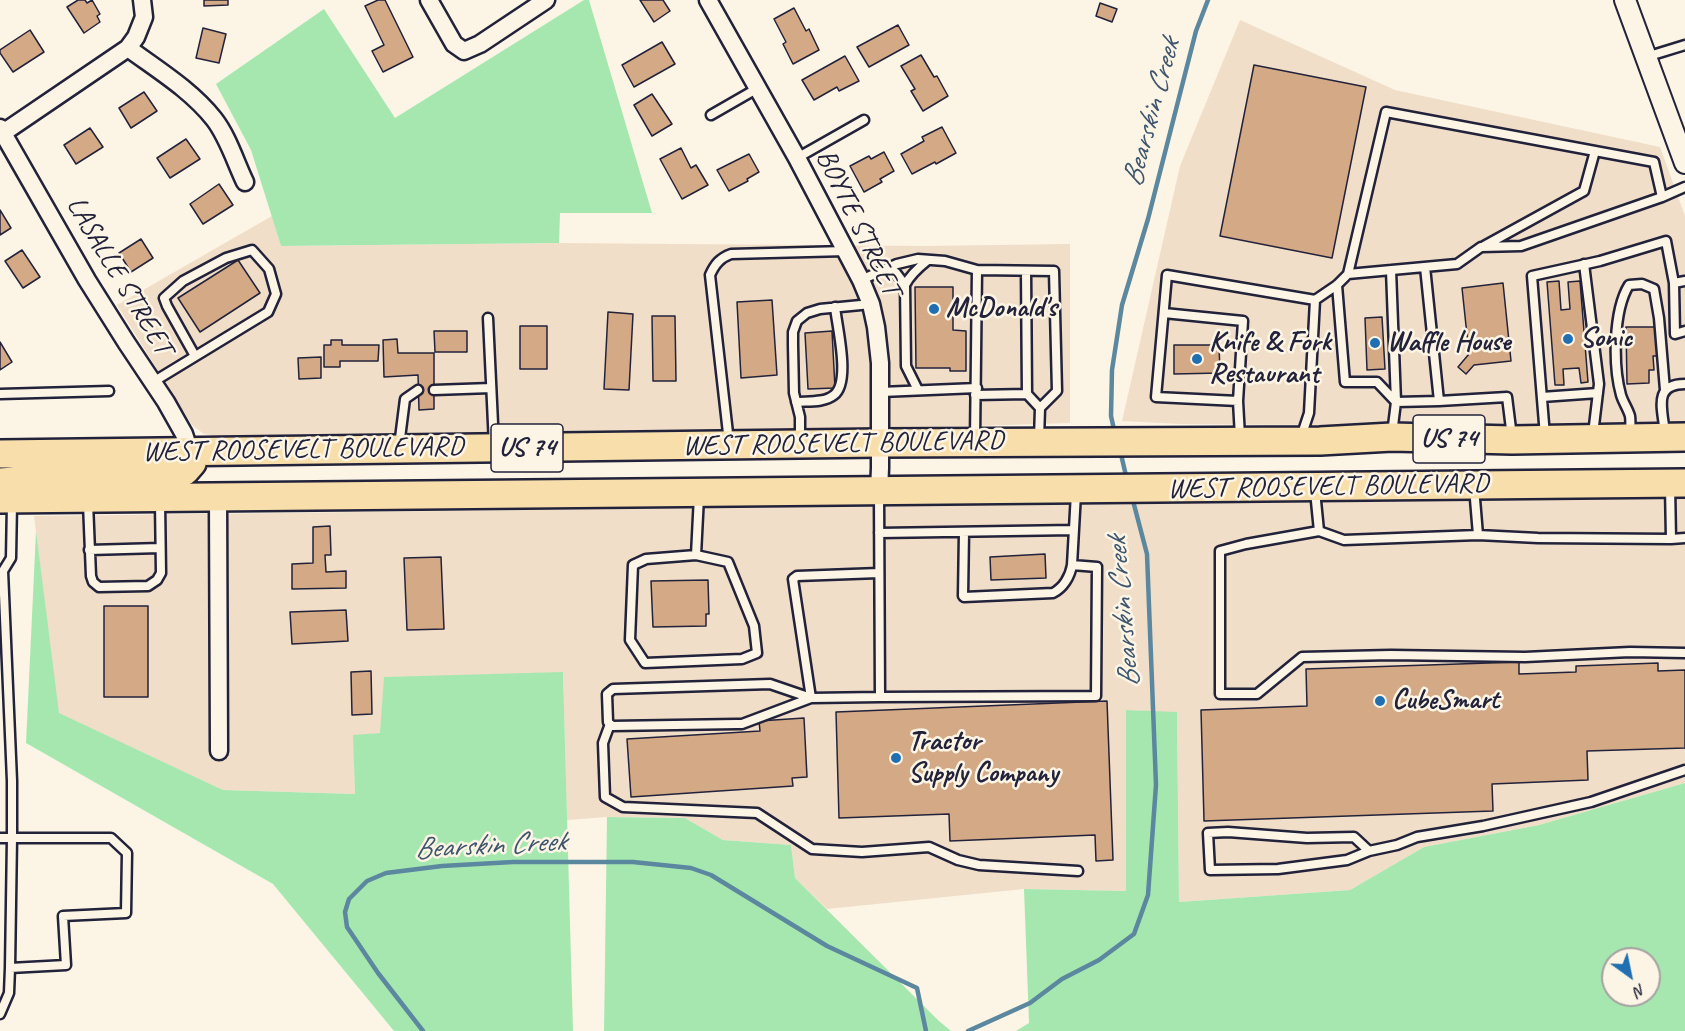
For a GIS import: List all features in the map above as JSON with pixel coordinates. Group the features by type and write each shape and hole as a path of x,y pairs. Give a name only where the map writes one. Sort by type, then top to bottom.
{"highway":[{"name":"WEST ROOSEVELT BOULEVARD","path":"0,454 880,442 1241,441 1312,434 1512,440 1675,437"},
{"path":"4,494 111,474 185,471 192,463 190,452"},
{"path":"0,467 58,453"},
{"name":"WEST ROOSEVELT BOULEVARD","path":"4,494 87,499 159,499 1678,483"}],"street":[{"path":"1,130 128,48 136,37 144,17 142,0"},
{"path":"434,2 454,44 464,51 480,44 546,0"},
{"name":"BOYTE STREET","path":"708,0 797,158 861,280 871,304 876,327 881,392 879,491"},
{"path":"1625,0 1685,163"},
{"path":"128,48 194,98 214,120 245,182"},
{"name":"LASALLE STREET","path":"1,130 87,280 184,434 190,452"},
{"path":"218,498 219,751"}],"lane":[{"path":"1646,57 1685,45"},
{"path":"711,115 758,88"},
{"path":"1238,401 1156,397 1167,275 1315,300 1337,285 1348,274 1386,112 1654,162 1662,197"},
{"path":"797,158 864,120"},
{"path":"1348,274 1457,264 1481,247 1584,191 1595,151"},
{"path":"1481,247 1521,246 1685,187"},
{"path":"1545,439 1532,276 1666,241 1674,283 1675,334 1685,332"},
{"path":"153,382 268,312 276,294 269,269 252,250 226,258 183,282 164,298 195,356"},
{"path":"730,445 710,275 715,264 731,254 846,251"},
{"path":"861,280 909,260 918,259 945,261 977,270 1054,271 1057,392 1040,408"},
{"path":"918,390 906,366 905,285 908,278 928,261"},
{"path":"1584,264 1599,384 1592,438"},
{"path":"1425,267 1439,400"},
{"path":"888,268 896,273 905,285"},
{"path":"975,443 977,270"},
{"path":"1391,270 1396,402 1392,437"},
{"path":"1026,271 1027,394 1040,408 1046,443"},
{"path":"1674,283 1685,281"},
{"path":"1629,438 1631,418 1621,394 1616,341 1618,311 1623,294 1629,285 1642,284 1654,289 1659,318 1665,390"},
{"path":"1337,285 1345,382 1377,382 1396,402 1507,397 1512,440"},
{"path":"1312,434 1310,413 1315,300"},
{"path":"800,444 800,417 794,393 793,332 797,321 807,313 820,309 871,304"},
{"path":"796,402 822,400 833,396 839,389 843,366 835,308"},
{"path":"1164,313 1244,321 1238,401 1241,441"},
{"path":"488,318 494,448"},
{"path":"1675,437 1661,397 1672,384 1685,384"},
{"path":"434,390 491,388"},
{"path":"398,449 405,399 418,390"},
{"path":"881,392 918,390 1027,394"},
{"path":"0,394 109,391"},
{"path":"1542,397 1598,393"},
{"path":"1310,413 1312,434"},
{"path":"1671,539 1678,483"},
{"path":"1474,485 1478,536"},
{"path":"1314,487 1318,531"},
{"path":"964,532 964,597 1053,593 1064,583 1072,565 1079,489"},
{"path":"879,491 880,697"},
{"path":"696,555 699,493"},
{"path":"0,1014 9,993 12,838 12,781 2,569 11,558 4,494"},
{"path":"87,499 90,576 99,588 148,586 161,573 159,499"},
{"path":"879,533 1074,530"},
{"path":"1685,538 1478,536 1344,540 1318,531 1220,551 1220,694 1257,694 1302,657 1391,655 1525,657 1630,652 1685,653"},
{"path":"89,550 160,548"},
{"path":"696,555 728,562 754,626 757,653 742,659 645,663 630,640 633,565 646,559 696,555"},
{"path":"811,698 771,684 614,688 607,694 607,720 612,726 742,724 811,698 1096,696 1097,567 1072,565"},
{"path":"811,698 793,579 797,576 879,573"},
{"path":"610,724 603,743 605,797 623,807 757,813 812,849 862,852 929,847 958,860 978,865 1078,871"},
{"path":"1368,851 1354,837 1307,838 1228,832 1208,833 1210,870 1278,869 1347,860 1368,851 1397,845 1417,837 1483,826 1591,802 1685,770"},
{"path":"0,838 111,838 127,853 126,913 63,916 66,964 10,968"}],"shaded area":[{"path":"1240,20 1395,90 1660,147 1685,216 1685,424 1465,426 1180,424 1122,421 1180,166"},
{"path":"272,216 281,246 559,243 925,246 1070,244 1070,423 817,431 216,436 204,434 192,425 117,305"},
{"path":"1685,496 1685,783 1539,825 1424,847 1350,890 1179,902 1177,713 1126,710 1126,891 1024,889 827,909 795,878 791,845 723,840 685,818 607,817 567,820 563,672 380,733 354,736 355,794 223,790 58,713 34,516"}],"green space":[{"path":"584,0 589,0 652,213 560,213 559,243 281,246 251,150 216,84 324,9 395,118"},
{"path":"36,531 59,713 223,790 355,794 353,735 380,733 384,677 563,672 573,1031 394,1031 273,884 26,743"},
{"path":"1126,710 1177,712 1179,902 1350,890 1424,847 1539,825 1685,783 1685,1031 1016,1031 1029,1023 1024,889 1126,891"},
{"path":"607,817 685,818 723,840 791,845 795,878 951,1031 604,1031"}],"building":[{"path":"78,0 85,0 87,3 92,0 100,14 97,16 100,22 84,33 67,7"},
{"path":"204,0 228,0 228,5 204,6"},
{"path":"378,0 385,0 413,57 383,72 372,51 384,45 365,6"},
{"path":"640,0 663,0 670,11 654,22"},
{"path":"1100,3 1117,9 1112,22 1096,16"},
{"path":"794,8 806,31 809,29 819,50 793,64 783,44 786,42 774,19"},
{"path":"898,25 909,45 869,67 857,47"},
{"path":"203,28 226,34 219,63 196,58"},
{"path":"30,30 44,52 13,72 0,50"},
{"path":"662,42 675,64 634,87 622,65"},
{"path":"921,55 934,77 937,76 948,96 923,111 911,91 915,89 901,66"},
{"path":"845,56 859,81 839,91 837,87 814,100 802,80"},
{"path":"1254,65 1366,87 1332,258 1220,236"},
{"path":"144,92 157,111 131,128 119,108"},
{"path":"652,94 672,124 652,136 634,105"},
{"path":"942,127 956,153 912,174 901,154 924,141 922,137"},
{"path":"90,128 103,147 76,164 64,145"},
{"path":"186,139 200,159 170,178 157,158"},
{"path":"681,148 691,168 696,165 708,185 682,199 660,159"},
{"path":"884,152 894,171 880,179 882,182 864,192 850,166 869,156 871,159"},
{"path":"749,154 759,172 729,191 717,170"},
{"path":"219,184 233,205 203,224 190,204"},
{"path":"0,210 11,228 0,235"},
{"path":"141,239 153,258 131,272 119,253"},
{"path":"22,250 40,277 23,288 5,261"},
{"path":"238,260 260,293 200,332 178,298"},
{"name":"Sonic","path":"1559,281 1561,310 1570,309 1568,282 1580,281 1588,382 1581,383 1579,368 1563,369 1564,385 1555,385 1547,282"},
{"path":"1503,283 1511,361 1474,365 1466,374 1458,367 1469,354 1462,288"},
{"name":"McDonald's","path":"915,287 953,287 953,330 966,331 966,371 950,371 950,368 916,368"},
{"path":"772,300 777,375 741,378 737,302"},
{"path":"608,312 633,314 629,390 604,389"},
{"path":"652,316 675,316 676,381 653,381"},
{"name":"Waffle House","path":"1382,317 1385,369 1367,370 1365,318"},
{"path":"520,326 547,326 547,369 520,369"},
{"path":"1626,327 1656,327 1657,356 1653,356 1654,370 1649,370 1649,383 1627,384"},
{"path":"434,331 467,331 467,352 435,352"},
{"path":"832,331 835,388 808,389 805,333"},
{"path":"397,339 398,353 434,353 434,409 419,410 418,375 384,377 383,340"},
{"path":"331,340 342,340 342,345 379,345 378,361 340,361 340,367 324,367 324,345 331,345"},
{"path":"0,342 12,362 0,370"},
{"name":"Knife & Fork Restaurant","path":"1174,345 1219,345 1220,373 1174,374"},
{"path":"321,357 321,378 299,379 298,358"},
{"path":"330,526 331,555 325,555 326,572 346,571 346,588 292,589 292,564 313,563 313,527"},
{"path":"1045,554 1046,578 991,580 990,557"},
{"path":"441,557 444,629 407,630 404,558"},
{"path":"708,580 709,614 706,614 706,626 653,627 651,581"},
{"path":"104,606 148,606 148,697 104,697"},
{"path":"346,610 348,641 292,644 290,612"},
{"path":"1519,662 1519,674 1576,672 1576,666 1658,663 1658,671 1685,670 1685,748 1587,751 1588,780 1492,784 1493,811 1204,821 1201,710 1307,706 1306,669"},
{"path":"371,671 372,714 352,715 351,672"},
{"path":"1107,701 1113,860 1096,861 1095,835 950,841 949,814 839,818 836,712"},
{"path":"804,718 807,777 792,778 793,786 631,797 627,739 760,731 759,721"}],"waterway":[{"name":"Bearskin Creek","path":"1115,434 1111,416 1112,370 1122,305 1148,219 1196,31 1208,0"},
{"name":"Bearskin Creek","path":"1120,450 1127,480"},
{"name":"Bearskin Creek","path":"968,1031 1030,1003 1062,979 1099,960 1134,934 1148,895 1156,785 1147,554 1132,497"},
{"name":"Bearskin Creek","path":"423,1031 378,973 347,927 345,912 349,899 367,881 386,873 442,866 513,862 633,862 691,868 711,875 827,946 917,988 926,1031"}],"place":[{"name":"McDonald's","path":"934,309"},
{"name":"Sonic","path":"1568,339"},
{"name":"Waffle House","path":"1375,343"},
{"name":"Knife & Fork Restaurant","path":"1197,359"},
{"name":"CubeSmart","path":"1380,701"},
{"name":"Tractor Supply Company","path":"896,758"}]}
